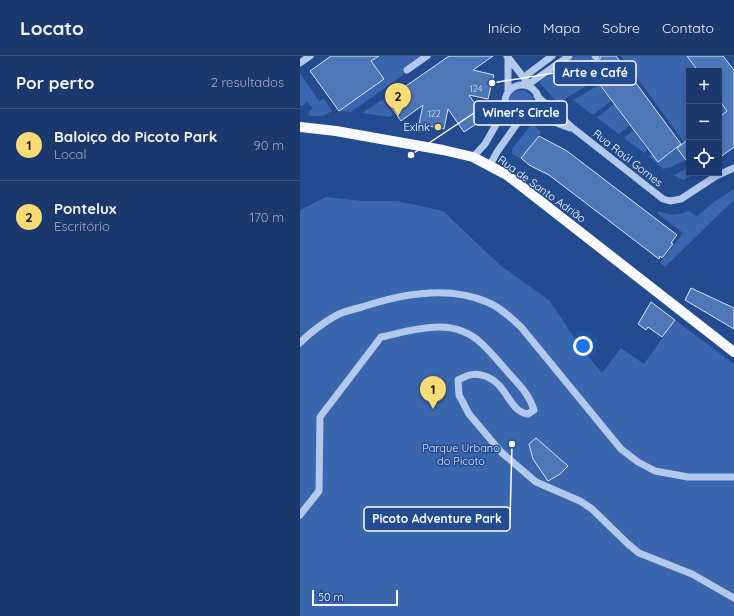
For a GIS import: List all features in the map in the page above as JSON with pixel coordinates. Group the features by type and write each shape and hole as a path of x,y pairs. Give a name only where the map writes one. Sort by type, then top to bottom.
{"main road":[{"name":"Rua de Santo Adrião","path":"300,127 336,130 443,150 473,157 490,165 507,175 734,352"}],"street":[{"path":"300,63 310,56"},
{"path":"407,70 427,56"},
{"path":"528,74 552,56"},
{"path":"508,92 513,87 518,85 530,86 569,56"},
{"path":"507,57 537,96 537,108 530,116 521,118 514,117 509,113 506,107 506,96 508,92 507,57"},
{"name":"Rua Raúl Gomes","path":"537,96 574,129 663,199 670,201 681,199 716,176 734,168"},
{"path":"473,157 485,144 506,107"},
{"name":"Rua Raúl Gomes","path":"533,114 574,129"},
{"path":"490,165 497,152 521,118"},
{"path":"300,343 307,336 338,314 370,304 397,297 424,294 445,293 474,297 488,302 509,316 521,327 621,449 638,462 655,471 688,477 734,477"},
{"path":"300,515 319,491 320,416 381,337 432,327 448,327 464,333 480,342 532,402 534,410 528,414 521,413 515,408 502,387 492,378 477,374 468,375 458,380 458,395 469,414 502,452 536,482 580,501 592,509 639,553 687,572 734,598"}],"green space":[{"path":"379,56 430,56 351,112 339,111 383,79 371,61"},
{"path":"575,56 590,56 593,60 585,65 596,80 558,103 539,82"},
{"path":"621,56 687,56 696,68 686,68 686,141 684,142"},
{"path":"300,73 319,101 324,99 332,111 323,116 310,116 308,113 313,108 307,102 302,106 300,105"},
{"path":"599,85 611,101 593,115 573,100"},
{"path":"521,90 526,91 532,97 532,107 526,113 521,114 516,113 510,107 509,102 510,97 516,91"},
{"path":"383,99 393,114 390,117 362,113"},
{"path":"614,104 629,126 619,134 597,118"},
{"path":"722,104 727,111 722,115"},
{"path":"530,126 535,126 541,132 521,159 512,154 512,149"},
{"path":"633,130 647,150 644,153 624,138"},
{"path":"677,148 686,160 663,169 649,156 652,154 658,162"},
{"path":"686,169 686,176 692,176 683,180 674,175"},
{"path":"734,189 734,200 665,267 660,263 683,233 657,213 659,211 666,214 674,214 689,211 697,216 714,202"},
{"name":"Parque Urbano do Picoto","path":"326,197 362,201 397,201 443,211 500,265 550,301 579,345 602,373 621,348 644,364 675,320 734,364 734,616 300,616 300,210"}],"building":[{"path":"331,56 379,56 371,61 384,79 339,111 310,71"},
{"path":"449,56 493,56 473,70 494,75 488,99 469,95 485,118 464,132 448,109 444,129 419,124 423,105 401,121 386,100"},
{"path":"601,56 616,56 681,144 658,162 585,65 592,60 595,62 599,61"},
{"path":"687,56 723,56 734,70 734,147 722,156 722,115 727,111 722,104 722,68 696,68"},
{"path":"539,136 567,151 677,235 671,243 673,244 662,258 660,256 659,259 549,175 529,165 521,158"},
{"path":"686,141 686,160 677,148"},
{"path":"691,288 734,308 734,329 685,300"},
{"path":"651,302 675,320 662,337 648,327 646,330 638,324"},
{"path":"536,438 568,466 560,474 548,481 533,459 529,444"}],"place":[{"name":"Arte e Café","path":"492,83"},
{"name":"Pontelux","path":"398,116"},
{"name":"ExInk","path":"438,127"},
{"name":"Winer's Circle","path":"411,155"},
{"name":"Baloiço do Picoto Park","path":"433,409"},
{"name":"Picoto Adventure Park","path":"512,444"}]}
